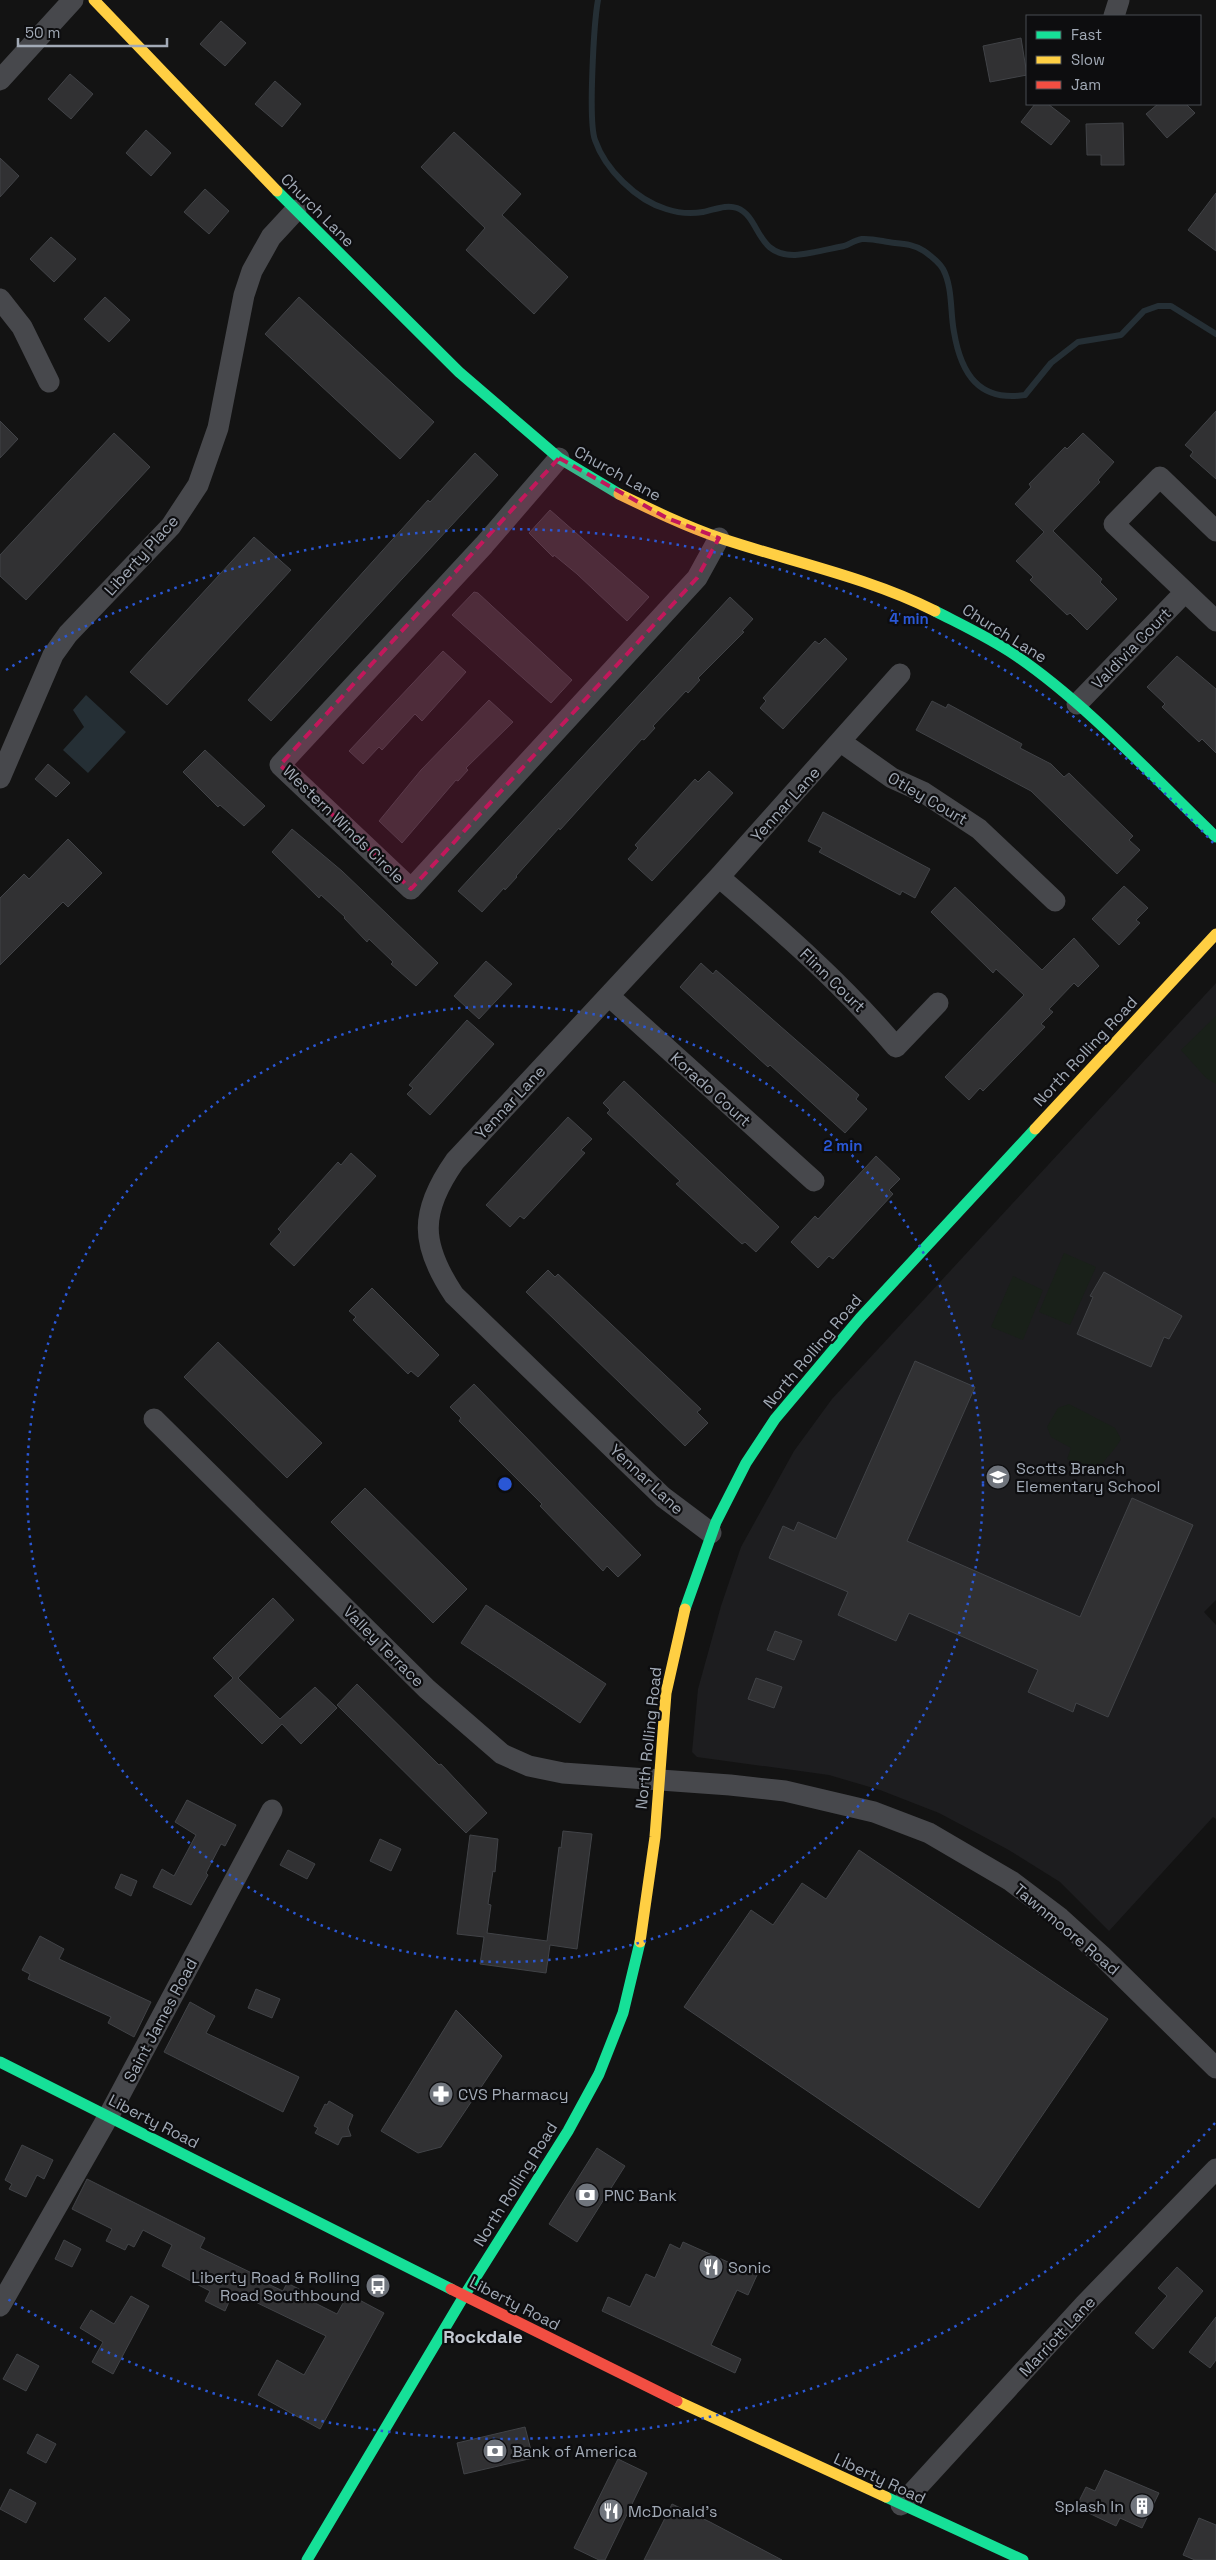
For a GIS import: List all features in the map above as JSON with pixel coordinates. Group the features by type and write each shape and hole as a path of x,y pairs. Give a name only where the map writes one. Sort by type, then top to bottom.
{"street":[{"path":"0,80 73,0"},
{"name":"Church Lane","path":"94,0 222,136 459,372 559,458 629,500 718,538 831,570 913,600 980,634 1016,656 1077,704 1216,837"},
{"path":"1114,15 1119,0"},
{"name":"Liberty Place","path":"0,778 53,655 68,634 171,526 198,484 218,428 244,295 252,271 271,237 296,210"},
{"path":"0,299 22,327 49,382"},
{"name":"Western Winds Circle","path":"559,458 484,545 280,765 411,889 698,578 718,538"},
{"path":"1216,531 1160,477 1114,524 1216,621"},
{"name":"Valdivia Court","path":"1077,704 1185,592"},
{"name":"Yennar Lane","path":"711,1533 663,1496 454,1295 438,1270 431,1244 427,1223 431,1203 441,1181 455,1161 719,877 900,674"},
{"name":"Otley Court","path":"841,742 892,778 923,792 979,829 1055,901"},
{"name":"Flinn Court","path":"719,877 825,970 863,1007 896,1047 938,1003"},
{"name":"North Rolling Road","path":"307,2560 464,2296 576,2117 598,2075 622,2016 638,1952 661,1780 668,1684 686,1601 711,1533 734,1484 749,1459 807,1378 866,1310 1216,934"},
{"name":"Korado Court","path":"609,996 814,1181"},
{"name":"Valley Terrace","path":"154,1419 427,1689 502,1754 529,1766 563,1773 661,1780"},
{"name":"Tawnmoore Road","path":"661,1780 730,1785 802,1794 874,1812 929,1833 1011,1881 1060,1918 1102,1956 1216,2068"},
{"name":"Saint James Road","path":"0,2306 108,2117 272,1810"},
{"name":"Liberty Road","path":"0,2062 632,2380 1023,2560"},
{"name":"Marriott Lane","path":"901,2505 1084,2305 1216,2169"}],"highlighted area":[{"path":"559,458 667,518 719,538 697,578 411,889 280,765"}],"shaded area":[{"path":"86,695 126,732 88,773 63,750 84,727 73,710"},
{"name":"Scotts Branch Elementary School","path":"1216,983 1216,1600 1204,1612 1216,1625 1216,1819 1213,1817 1109,1931 1060,1882 1007,1849 939,1813 880,1790 829,1775 697,1757 692,1752 698,1689 721,1606 741,1547 794,1451 832,1399"},
{"path":"1216,1016 1216,1084 1206,1078 1181,1050"},
{"path":"1064,1253 1096,1267 1070,1325 1039,1312"},
{"path":"1013,1276 1043,1290 1023,1340 991,1327"},
{"path":"1069,1404 1115,1428 1121,1439 1098,1471 1093,1472 1067,1459 1071,1448 1051,1437 1047,1427 1058,1408"}],"building":[{"path":"221,21 246,43 225,66 200,44"},
{"path":"1021,38 1026,75 990,82 983,46"},
{"path":"70,74 93,94 71,119 48,99"},
{"path":"275,81 301,104 282,127 255,104"},
{"path":"1034,105 1049,105 1070,121 1051,145 1021,122"},
{"path":"1157,105 1187,105 1195,113 1167,138 1146,114"},
{"path":"1123,123 1124,165 1101,165 1101,155 1087,155 1086,124"},
{"path":"146,130 171,153 151,176 126,153"},
{"path":"454,132 521,194 502,215 568,277 534,314 466,250 485,228 421,167"},
{"path":"0,158 19,176 0,197"},
{"path":"205,189 229,211 209,234 184,212"},
{"path":"1216,193 1216,251 1188,230"},
{"path":"51,237 76,259 54,282 30,259"},
{"path":"105,297 130,320 109,342 84,319"},
{"path":"299,297 434,422 400,459 265,334"},
{"path":"1216,411 1216,479 1190,456 1193,452 1185,445"},
{"path":"0,421 18,439 0,458"},
{"path":"114,433 150,467 26,600 0,576 0,555"},
{"path":"1083,433 1114,462 1098,480 1100,482 1053,531 1102,579 1100,582 1117,599 1087,630 1070,613 1067,615 1030,580 1033,577 1016,561 1044,532 1015,504 1031,487 1029,484 1065,447 1067,449"},
{"path":"475,453 498,475 271,721 248,700 428,500 430,502"},
{"path":"550,510 649,597 627,621 577,574 554,555 553,557 529,533"},
{"path":"254,537 291,570 167,705 130,672"},
{"path":"474,592 478,593 572,680 551,703 452,615"},
{"path":"730,597 753,619 742,631 744,632 698,678 700,680 688,693 686,691 653,726 655,728 644,740 642,739 560,830 559,828 505,890 504,888 482,912 458,891"},
{"path":"825,638 847,659 783,729 760,708 766,701 763,698 815,641 819,644"},
{"path":"443,651 466,672 422,721 415,714 382,750 379,747 363,764 349,751"},
{"path":"1177,656 1216,689 1216,753 1202,739 1199,742 1162,707 1165,704 1147,687"},
{"path":"489,700 513,722 466,768 468,770 458,781 456,780 402,843 379,821 421,770"},
{"path":"932,701 946,708 948,704 1022,744 1020,748 1051,764 1064,777 1069,773 1133,836 1129,840 1140,850 1117,874 1031,791 916,730"},
{"path":"205,750 265,806 244,826 220,805 218,807 183,772"},
{"path":"48,764 70,783 56,797 35,779"},
{"path":"709,771 733,793 652,881 628,859 638,848 635,845 695,779 698,782"},
{"path":"823,812 930,869 915,898 902,891 900,895 819,852 822,848 808,841"},
{"path":"292,829 342,871 438,963 416,986 391,964 393,962 369,939 367,942 345,917 321,895 319,898 272,852"},
{"path":"68,839 102,873 68,907 63,902 0,965 0,898 24,874 29,879"},
{"path":"1124,886 1148,908 1136,920 1140,923 1119,945 1092,919"},
{"path":"955,887 1042,970 1074,938 1099,966 1078,987 1074,983 1049,1009 1053,1012 1041,1024 1045,1027 983,1091 980,1088 969,1100 945,1077 1024,995 996,969 993,973 931,912"},
{"path":"486,961 512,984 479,1019 454,996"},
{"path":"701,963 713,974 716,970 859,1095 856,1099 867,1109 845,1133 770,1065 768,1067 680,987"},
{"path":"467,1020 494,1044 430,1115 407,1094 413,1088 409,1085"},
{"path":"624,1081 779,1227 756,1252 745,1242 742,1244 676,1184 680,1181 607,1113 610,1110 603,1103"},
{"path":"568,1117 592,1139 581,1150 585,1153 524,1219 520,1216 510,1227 486,1205"},
{"path":"351,1153 376,1176 294,1266 270,1244 281,1232 278,1229 338,1162 341,1165"},
{"path":"876,1156 900,1179 889,1190 893,1194 833,1259 829,1256 818,1268 791,1242 815,1216 818,1219"},
{"path":"548,1270 555,1277 558,1274 701,1409 697,1412 708,1423 685,1446 526,1292"},
{"path":"1104,1272 1182,1316 1169,1339 1164,1337 1151,1367 1077,1334 1093,1297 1090,1296"},
{"path":"372,1288 439,1355 418,1377 411,1371 408,1374 353,1320 356,1317 349,1311"},
{"path":"218,1342 322,1443 287,1478 184,1377"},
{"path":"915,1361 975,1387 907,1541 1080,1617 1132,1498 1193,1525 1108,1717 1076,1703 1073,1712 1028,1692 1038,1670 909,1613 896,1641 838,1615 848,1592 769,1558 783,1526 794,1531 798,1522 836,1539"},
{"path":"474,1384 641,1555 618,1577 607,1566 603,1571 540,1506 542,1504 459,1421 461,1418 450,1407"},
{"path":"365,1488 467,1589 433,1623 331,1522"},
{"path":"273,1598 294,1620 238,1678 280,1719 315,1687 337,1708 301,1744 282,1724 262,1744 214,1696 233,1678 213,1658"},
{"path":"486,1605 606,1684 580,1723 461,1643"},
{"path":"775,1631 802,1641 794,1660 767,1650"},
{"path":"756,1678 782,1687 774,1708 748,1699"},
{"path":"357,1684 439,1765 441,1764 487,1813 466,1833 337,1705"},
{"path":"187,1800 236,1825 225,1846 221,1844 206,1873 208,1875 191,1905 153,1887 162,1869 174,1876 196,1835 175,1822"},
{"path":"563,1831 592,1834 577,1949 550,1945 546,1973 480,1964 484,1937 457,1934 470,1835 498,1839 495,1872 493,1871 488,1904 491,1905 487,1933 547,1941 559,1847 561,1848"},
{"path":"380,1839 401,1849 391,1871 370,1861"},
{"path":"288,1850 315,1864 307,1879 280,1865"},
{"path":"859,1850 1108,2019 979,2208 684,2007 751,1910 773,1925 802,1883 826,1899"},
{"path":"121,1874 137,1881 131,1896 115,1888"},
{"path":"40,1936 64,1949 59,1959 151,2002 134,2037 108,2023 111,2017 28,1979 30,1974 22,1970"},
{"path":"256,1989 280,1999 272,2018 248,2008"},
{"path":"190,2002 215,2016 206,2033 299,2077 283,2112 164,2052"},
{"name":"CVS Pharmacy","path":"456,2010 502,2056 441,2147 418,2153 381,2131"},
{"path":"329,2101 353,2115 348,2128 351,2136 342,2137 338,2145 315,2133 318,2128 314,2126 325,2104 327,2105"},
{"path":"22,2145 53,2160 44,2179 37,2175 26,2197 9,2189 12,2184 5,2180"},
{"name":"PNC Bank","path":"597,2148 625,2166 577,2242 549,2224"},
{"path":"87,2179 205,2238 200,2248 256,2275 255,2278 283,2291 287,2283 309,2294 307,2299 337,2314 348,2294 384,2313 320,2429 258,2395 277,2360 304,2375 326,2336 245,2297 243,2300 232,2295 225,2311 205,2301 210,2291 162,2266 172,2245 143,2230 134,2247 128,2244 125,2250 106,2241 112,2229 72,2209"},
{"path":"64,2240 81,2249 72,2267 55,2259"},
{"path":"683,2242 757,2275 748,2295 737,2290 711,2345 741,2359 735,2373 602,2311 608,2297 630,2307 646,2274 655,2278 670,2244 680,2249"},
{"path":"1177,2267 1203,2291 1153,2349 1135,2333 1167,2296 1158,2288"},
{"path":"131,2296 149,2306 113,2374 92,2362 103,2342 80,2328 91,2310 114,2324"},
{"path":"1216,2317 1216,2360 1210,2368 1189,2352"},
{"path":"17,2354 39,2366 26,2391 3,2379"},
{"name":"Bank of America","path":"525,2427 533,2458 464,2474 457,2443"},
{"path":"37,2434 56,2444 46,2463 27,2453"},
{"name":"McDonald's","path":"618,2459 647,2473 605,2560 599,2560 574,2548"},
{"path":"1105,2470 1159,2493 1142,2528 1120,2518 1116,2526 1076,2507 1086,2487 1095,2491"},
{"path":"10,2489 36,2503 26,2523 0,2509"},
{"path":"672,2504 710,2522 782,2560 644,2560"},
{"path":"1199,2518 1216,2525 1216,2560 1195,2560 1183,2555"}],"waterway":[{"path":"598,0 592,71 593,129 595,140 606,162 623,182 655,205 666,209 694,213 724,207 737,208 751,219 765,243 782,254 813,253 844,246 862,239 907,244 921,249 935,259 943,269 950,292 957,347 967,372 984,389 995,394 1009,396 1025,395 1051,363 1078,342 1121,335 1144,311 1158,306 1171,306 1216,334"}],"traffic: fast":[{"path":"277,191 459,372 559,458 619,494"},
{"path":"935,611 996,643 1042,674 1094,718 1216,837"},
{"path":"685,1609 716,1522 746,1463 775,1419 860,1318 1035,1129"},
{"path":"464,2296 568,2131 599,2074 623,2013 640,1942"},
{"path":"0,2062 451,2289"},
{"path":"307,2560 464,2296"},
{"path":"886,2497 1023,2560"}],"traffic: slow":[{"path":"94,0 277,191"},
{"path":"619,494 669,518 707,533 747,547 856,579 935,611"},
{"path":"1035,1129 1216,934"},
{"path":"640,1942 655,1837 666,1693 685,1609"},
{"path":"677,2401 886,2497"}],"traffic: jam":[{"path":"451,2289 677,2401"}],"place":[{"name":"Scotts Branch Elementary School","path":"998,1477"},
{"name":"CVS Pharmacy","path":"441,2094"},
{"name":"PNC Bank","path":"587,2195"},
{"name":"Sonic","path":"711,2267"},
{"name":"Liberty Road & Rolling Road Southbound","path":"378,2286"},
{"name":"Bank of America","path":"495,2451"},
{"name":"Splash In","path":"1142,2506"},
{"name":"McDonald's","path":"611,2511"}],"district":[{"name":"Rockdale","path":"483,2337"}]}
